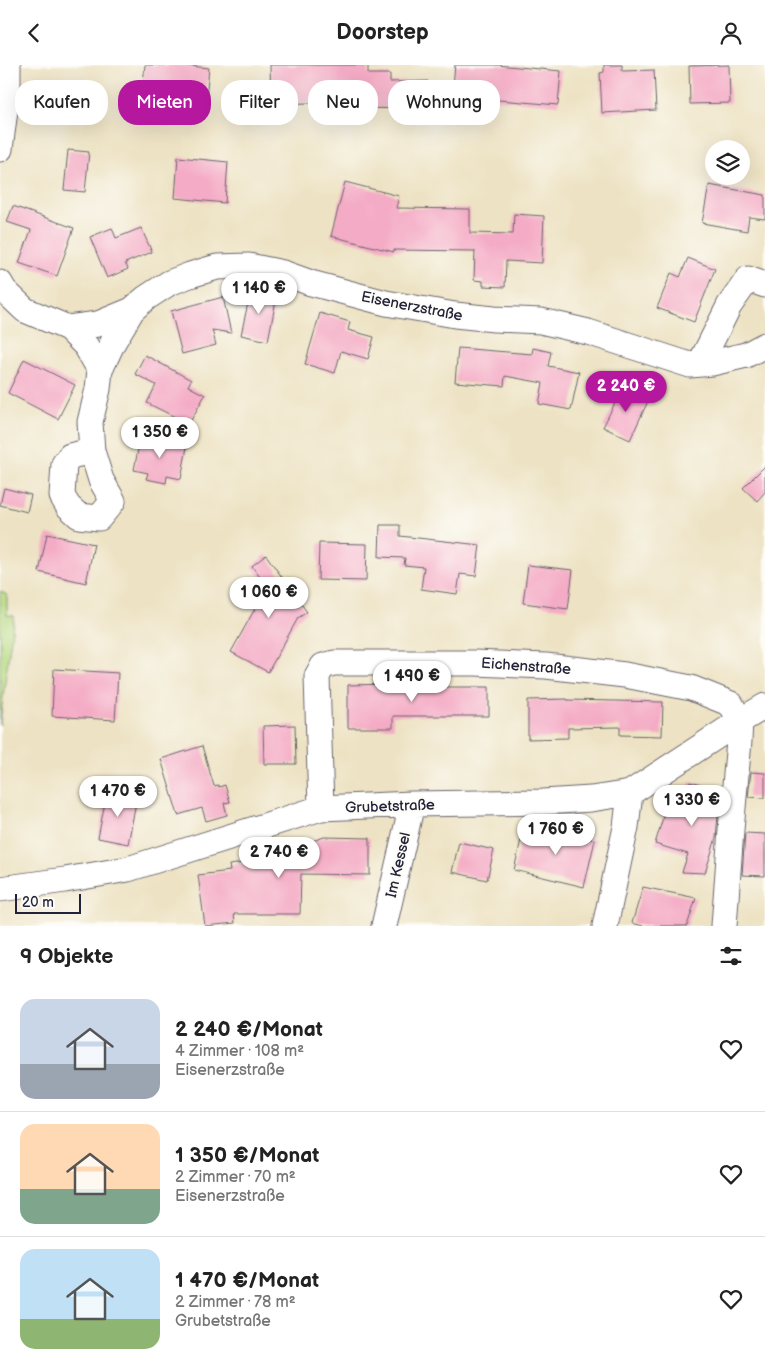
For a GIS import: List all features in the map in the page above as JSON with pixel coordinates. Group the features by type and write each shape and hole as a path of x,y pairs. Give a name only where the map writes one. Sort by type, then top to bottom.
{"street":[{"path":"0,149 8,87 8,65"},
{"name":"Eisenerzstraße","path":"68,327 98,324 132,310 168,283 217,267 248,266 283,273 386,303 455,315 541,321 588,332 690,365 712,363 746,355 765,345"},
{"path":"700,364 729,306 748,279 765,285"},
{"name":"Eisenerzstraße","path":"0,283 4,290 25,310 68,327 86,346 100,369"},
{"name":"Eisenerzstraße","path":"92,451 90,422 98,389 100,369 132,310"},
{"name":"Eichenstraße","path":"321,808 317,676 323,666 334,663 475,663 546,666 625,675 691,688 731,704 740,721"},
{"name":"Grubetstraße","path":"0,889 128,869 321,808 412,804 543,802 591,799 630,793 765,706"},
{"path":"724,926 740,721"},
{"path":"605,926 626,827 630,793"},
{"name":"Im Kessel","path":"384,926 412,804"}],"green space":[{"path":"0,591 7,595 7,615 14,616 0,725"}],"building":[{"path":"145,65 180,65 209,68 208,80 143,80"},
{"path":"270,65 368,65 368,74 390,74 390,80 388,80 388,108 378,108 378,80 308,80 308,103 298,103 298,80 270,80"},
{"path":"455,65 497,65 561,71 558,105 500,100 500,80 454,80"},
{"path":"604,65 622,65 622,71 654,70 656,110 602,113 600,73 604,72"},
{"path":"729,65 730,103 690,104 689,66"},
{"path":"68,150 89,152 85,192 64,190"},
{"path":"178,157 228,162 225,203 175,198"},
{"path":"345,182 399,196 396,208 470,209 470,233 513,234 514,214 544,216 542,263 506,261 505,287 483,286 483,281 474,280 475,251 394,250 394,252 331,236"},
{"path":"709,185 765,195 765,219 749,217 747,231 702,223"},
{"path":"13,206 74,228 57,276 19,263 31,230 7,222"},
{"path":"112,228 116,238 141,228 152,252 125,263 128,269 107,278 90,237"},
{"path":"688,258 715,269 694,322 657,308 671,273 680,277"},
{"path":"251,289 277,295 268,341 241,335"},
{"path":"223,297 231,333 212,330 216,345 182,354 171,311"},
{"path":"320,313 350,322 348,330 374,337 368,359 341,351 335,373 305,364"},
{"path":"458,348 532,354 533,348 551,352 548,366 579,372 571,410 539,404 543,383 505,376 504,386 455,382"},
{"path":"145,355 191,380 188,386 205,395 189,424 147,403 156,385 135,374"},
{"path":"24,359 75,385 58,419 8,393"},
{"path":"603,371 621,380 613,397 595,389"},
{"path":"623,387 649,399 630,440 603,427"},
{"path":"141,434 187,447 181,479 167,476 166,483 146,479 148,473 134,470"},
{"path":"765,466 765,492 757,501 743,488"},
{"path":"4,488 31,495 27,512 0,505"},
{"path":"380,525 400,525 400,536 480,545 476,576 460,574 457,594 421,589 424,567 404,565 405,558 379,557"},
{"path":"47,534 94,544 86,583 39,572"},
{"path":"319,543 367,544 366,581 318,580"},
{"path":"266,555 307,612 298,618 268,672 231,652 267,587 252,566"},
{"path":"528,565 573,570 568,609 523,603"},
{"path":"54,669 118,673 115,720 52,716"},
{"path":"393,684 393,687 489,687 489,716 393,716 393,728 348,728 348,685"},
{"path":"567,699 663,702 662,736 620,735 620,727 568,728 568,738 528,739 528,700"},
{"path":"295,725 296,764 264,764 263,726"},
{"path":"202,746 214,786 225,785 230,802 224,803 227,815 206,821 202,808 178,815 161,759"},
{"path":"751,772 765,773 765,798 748,797"},
{"path":"690,782 720,791 716,838 705,873 682,872 688,854 655,844 668,801 683,806"},
{"path":"107,792 137,797 128,844 98,838"},
{"path":"545,828 595,840 584,887 514,870 523,831 543,836"},
{"path":"745,833 765,834 765,876 742,875"},
{"path":"324,837 370,838 370,875 301,874 300,914 234,914 235,923 205,926 198,875 230,871 229,865 280,858 278,853"},
{"path":"459,842 494,850 487,880 452,872"},
{"path":"643,887 696,898 687,926 643,926 632,923"}]}
